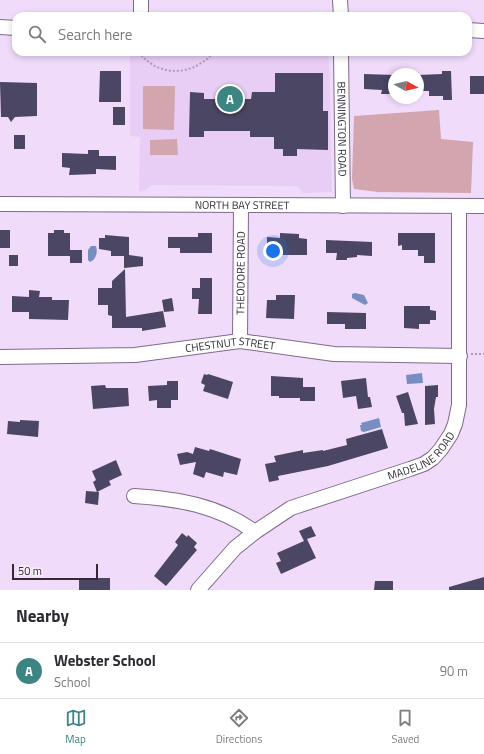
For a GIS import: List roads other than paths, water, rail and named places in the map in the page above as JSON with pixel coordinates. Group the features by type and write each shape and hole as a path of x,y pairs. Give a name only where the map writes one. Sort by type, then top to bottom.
{"street":[{"path":"141,0 141,12"},
{"path":"340,0 341,12"},
{"path":"0,27 12,28"},
{"path":"472,30 484,30"},
{"name":"BENNINGTON ROAD","path":"341,56 342,206"},
{"name":"NORTH BAY STREET","path":"0,204 484,206"},
{"name":"THEODORE ROAD","path":"240,341 241,206"},
{"name":"MADELINE ROAD","path":"198,590 235,548 254,532 292,508 410,469 433,458 441,449 455,424 459,405 465,355 459,207"},
{"name":"CHESTNUT STREET","path":"0,357 135,355 240,341 334,354 465,355"},
{"path":"134,496 166,498 194,503 231,516 254,532"}],"water":[{"path":"91,246 96,246 97,251 95,258 90,262 88,260 88,250"},
{"path":"355,293 364,295 368,303 365,305 352,298 352,294"},
{"path":"422,373 423,383 407,384 406,375"},
{"path":"379,418 381,427 364,432 361,431 361,423"}],"place":[{"name":"Webster School","path":"230,99"}]}
